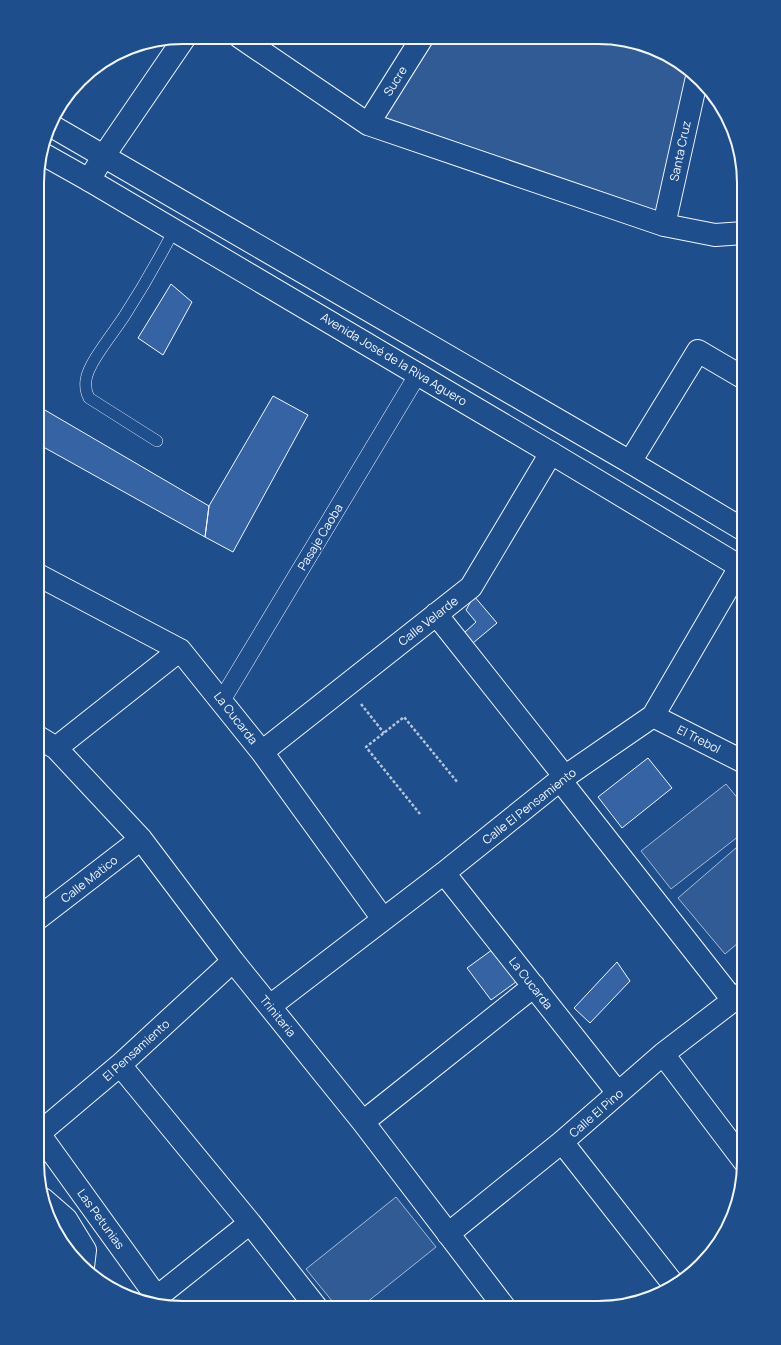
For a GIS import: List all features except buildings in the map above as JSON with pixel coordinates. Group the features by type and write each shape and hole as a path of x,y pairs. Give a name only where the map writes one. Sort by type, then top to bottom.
{"street":[{"path":"89,180 103,156 180,44"},
{"path":"250,44 368,124 664,225 715,235 737,233"},
{"name":"Sucre","path":"368,124 418,44"},
{"name":"Santa Cruz","path":"664,225 696,84"},
{"path":"56,128 630,462 737,526"},
{"name":"Avenida José de la Riva Aguero","path":"47,156 418,374 737,565"},
{"path":"630,462 698,351 737,374"},
{"name":"Pasaje Caoba","path":"222,700 418,374"},
{"name":"Calle Velarde","path":"262,752 470,587 551,453"},
{"name":"Calle El Pensamiento","path":"270,1006 563,778 653,716 737,576"},
{"name":"La Cucarda","path":"44,578 180,650 222,700 262,752 383,919"},
{"path":"436,614 563,778 737,995"},
{"path":"56,748 180,650"},
{"name":"El Trebol","path":"653,716 737,758"},
{"name":"Trinitaria","path":"44,741 56,748 140,839 233,962 363,1122 501,1301"},
{"name":"Calle Matico","path":"44,914 140,839"},
{"name":"La Cucarda","path":"444,872 618,1093"},
{"name":"El Pensamiento","path":"44,1128 120,1065 233,962"},
{"path":"363,1122 534,986"},
{"name":"Calle El Pino","path":"448,1234 562,1142 663,1054 737,997"},
{"path":"663,1054 737,1152"},
{"path":"120,1065 250,1223 311,1301"},
{"name":"Las Petunias","path":"44,1141 157,1298"},
{"path":"562,1142 671,1281"},
{"path":"51,1206 66,1219 85,1250 84,1260"},
{"path":"163,1300 250,1223"}],"lane":[{"path":"158,441 89,398 86,390 86,379 92,363 155,268 174,230"}],"path":[{"path":"346,685 384,733"},
{"path":"420,814 366,747 404,717 458,783"}],"shaded area":[{"path":"431,44 616,45 643,51 660,58 688,76 658,212 384,117"},
{"path":"726,784 737,797 737,837 671,889 641,851"},
{"path":"737,847 737,944 725,954 678,898"},
{"path":"396,1197 436,1247 368,1301 332,1301 306,1269"}]}
